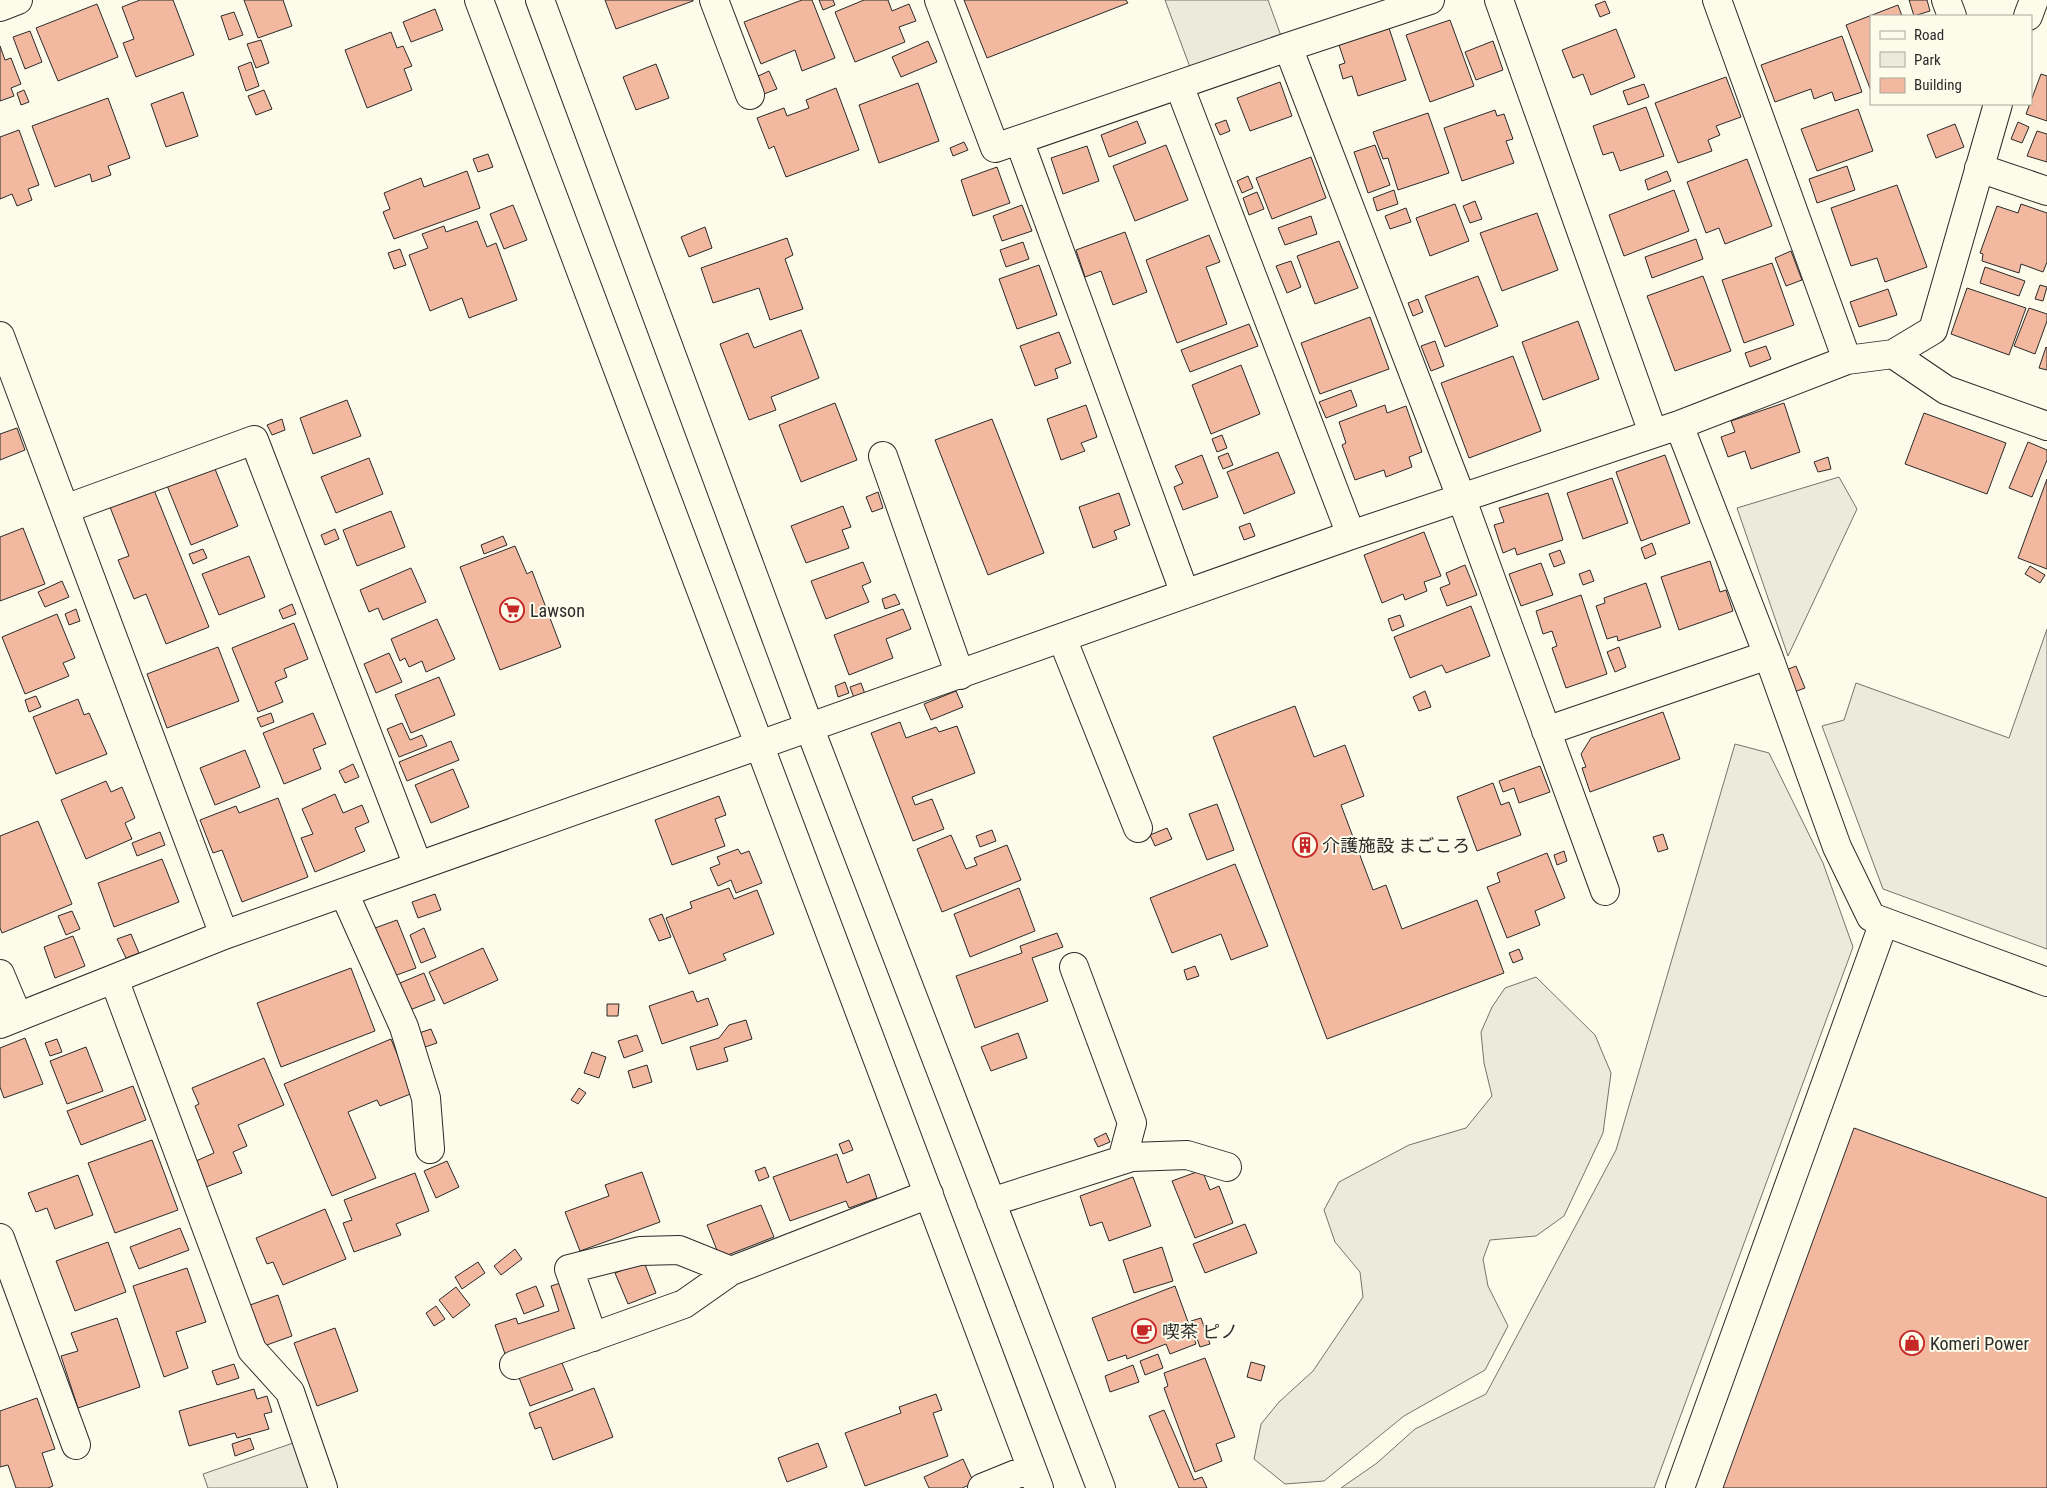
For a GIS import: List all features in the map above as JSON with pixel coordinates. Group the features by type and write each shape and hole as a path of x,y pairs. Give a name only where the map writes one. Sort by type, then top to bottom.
{"street":[{"path":"0,7 18,0"},
{"path":"479,0 1035,1478 982,1488"},
{"path":"540,0 810,729 1101,1488"},
{"path":"714,0 750,95"},
{"path":"939,0 995,148 1430,0"},
{"path":"1499,0 1653,433"},
{"path":"1717,0 1847,360"},
{"path":"1946,0 1952,15"},
{"path":"2028,15 2034,0"},
{"path":"1288,47 1461,497 1605,891"},
{"path":"1179,85 1351,535"},
{"path":"0,974 9,1021 224,936 344,892 810,729 1351,535 1679,425 1847,360 1893,354 1933,330 1979,168 1991,110"},
{"path":"1019,140 1185,594"},
{"path":"1979,168 2047,191"},
{"path":"0,336 224,936"},
{"path":"1893,354 1946,390 2047,426"},
{"path":"1679,425 1768,656 1837,846 1871,917 2047,982"},
{"path":"65,509 254,440 418,866"},
{"path":"883,456 960,675"},
{"path":"1062,638 1138,828"},
{"path":"1546,731 1768,656"},
{"path":"344,892 404,1027 426,1098 430,1149"},
{"path":"1680,1488 1884,922"},
{"path":"1074,967 1132,1123 1122,1160"},
{"path":"114,980 252,1350 290,1392 323,1488"},
{"path":"991,1202 1132,1157 1187,1155 1227,1167"},
{"path":"514,1365 684,1304 731,1271 929,1194"},
{"path":"0,1238 76,1445"},
{"path":"593,1337 569,1269 640,1251 679,1250 731,1271"}],"green space":[{"path":"1165,0 1268,0 1281,36 1191,70"},
{"path":"1839,477 1857,509 1788,656 1737,508"},
{"path":"1536,977 1595,1035 1611,1073 1603,1133 1564,1216 1536,1236 1490,1240 1483,1259 1488,1286 1508,1326 1485,1370 1404,1416 1324,1481 1285,1484 1254,1459 1261,1424 1279,1402 1313,1371 1363,1297 1360,1272 1335,1242 1324,1210 1339,1182 1409,1145 1466,1128 1492,1096 1484,1063 1481,1032 1492,1007 1505,988"},
{"path":"299,1441 315,1488 208,1488 203,1474"}],"shaded area":[{"path":"2047,629 2047,949 1883,889 1822,726 1844,720 1856,683 2009,738"},
{"path":"1735,744 1769,753 1823,863 1853,947 1654,1488 1341,1488 1377,1463 1415,1429 1486,1394 1616,1150"}],"building":[{"path":"140,0 173,0 194,55 136,77 123,43 134,39 122,7"},
{"path":"244,0 283,0 292,26 258,38"},
{"path":"605,0 693,0 693,1 616,29"},
{"path":"802,0 812,0 835,58 802,71 795,50 761,64 744,22"},
{"path":"819,0 833,0 835,5 823,10"},
{"path":"864,0 888,0 892,11 909,4 916,21 899,27 905,42 855,62 835,12"},
{"path":"964,0 1126,0 1128,3 987,58"},
{"path":"1909,0 1927,0 1930,11 1914,15"},
{"path":"1605,1 1610,13 1600,17 1595,5"},
{"path":"97,4 118,57 58,81 36,28"},
{"path":"1898,5 1902,15 1872,15"},
{"path":"435,9 443,30 411,42 403,22"},
{"path":"234,12 243,35 229,40 221,16"},
{"path":"1870,16 1870,88 1846,25"},
{"path":"1450,20 1474,86 1430,102 1406,35"},
{"path":"1389,28 1406,80 1358,96 1352,76 1343,79 1339,65 1345,63 1339,45"},
{"path":"1616,29 1635,77 1591,95 1583,74 1573,78 1562,50"},
{"path":"30,31 42,62 25,69 13,37"},
{"path":"391,32 397,48 403,46 412,66 404,69 412,90 367,108 345,50"},
{"path":"1842,36 1862,92 1835,101 1832,92 1814,99 1811,89 1775,102 1761,65"},
{"path":"261,40 269,63 256,68 247,44"},
{"path":"928,41 937,62 901,77 892,57"},
{"path":"1493,41 1503,70 1476,80 1465,52"},
{"path":"0,46 5,60 11,58 21,84 11,88 14,96 0,101"},
{"path":"251,62 259,86 246,91 238,67"},
{"path":"656,64 669,98 636,110 623,77"},
{"path":"769,71 777,89 764,94 756,77"},
{"path":"2041,74 2047,76 2047,121 2026,114 2029,105 2032,105 2032,98"},
{"path":"1726,77 1741,117 1716,126 1720,135 1708,140 1712,151 1678,163 1655,103"},
{"path":"1280,82 1292,116 1250,131 1237,98"},
{"path":"918,83 939,141 879,163 859,105"},
{"path":"1644,84 1649,97 1628,105 1623,91"},
{"path":"836,88 859,150 786,177 774,146 769,149 757,118 784,108 787,116 809,108 806,100"},
{"path":"24,90 29,102 21,105 17,93"},
{"path":"264,90 272,109 256,115 248,96"},
{"path":"183,92 198,136 166,147 151,104"},
{"path":"108,98 130,158 108,166 111,175 92,182 90,174 55,187 32,126"},
{"path":"1646,107 1664,156 1620,171 1613,152 1603,155 1593,126"},
{"path":"1858,109 1873,151 1817,171 1801,129"},
{"path":"1495,110 1497,116 1504,114 1513,139 1506,141 1514,163 1462,181 1444,128"},
{"path":"1428,113 1449,173 1398,190 1388,158 1383,159 1373,132"},
{"path":"1226,120 1230,131 1220,135 1215,124"},
{"path":"1137,121 1146,143 1109,157 1101,135"},
{"path":"2018,122 2029,127 2022,143 2011,139"},
{"path":"1955,124 1964,147 1936,158 1927,135"},
{"path":"19,130 39,185 28,189 32,200 17,206 12,194 0,199 0,137"},
{"path":"2037,131 2047,134 2047,162 2027,156"},
{"path":"964,142 968,150 953,156 950,148"},
{"path":"1166,145 1188,200 1135,221 1113,166"},
{"path":"1375,145 1390,185 1368,193 1354,152"},
{"path":"1087,146 1099,181 1063,194 1051,158"},
{"path":"488,154 493,167 478,172 473,159"},
{"path":"1311,157 1326,198 1272,219 1256,178"},
{"path":"1747,159 1772,226 1725,244 1719,228 1706,233 1687,182"},
{"path":"1847,166 1855,190 1817,203 1809,179"},
{"path":"997,167 1010,203 973,216 961,180"},
{"path":"467,171 480,208 394,239 383,212 390,209 384,193 421,178 424,187"},
{"path":"1667,171 1671,181 1648,190 1645,180"},
{"path":"1248,176 1253,188 1242,193 1237,181"},
{"path":"1897,185 1927,267 1885,282 1877,258 1851,266 1831,208"},
{"path":"1394,190 1398,204 1377,211 1373,198"},
{"path":"1674,190 1689,231 1624,256 1609,215"},
{"path":"1257,192 1264,209 1249,215 1243,198"},
{"path":"1475,201 1482,219 1470,223 1463,206"},
{"path":"1455,204 1469,241 1430,256 1416,218"},
{"path":"2021,204 2047,213 2047,262 2043,272 2021,264 2019,273 1982,261 1983,254 1980,253 1997,206 2018,213"},
{"path":"513,205 527,240 504,249 490,214"},
{"path":"1022,205 1032,231 1002,241 993,216"},
{"path":"1406,208 1411,222 1390,229 1385,216"},
{"path":"1537,213 1558,270 1502,291 1480,233"},
{"path":"1311,216 1317,234 1285,245 1278,228"},
{"path":"477,221 487,247 496,243 517,300 469,318 462,298 430,311 409,255 428,248 422,234 444,226 446,232"},
{"path":"705,227 712,248 689,257 681,237"},
{"path":"1125,232 1147,292 1113,305 1101,271 1085,277 1076,250"},
{"path":"1209,235 1220,262 1206,267 1227,324 1177,343 1146,260"},
{"path":"787,238 793,255 785,259 803,309 770,320 759,288 713,303 701,268"},
{"path":"1696,239 1703,259 1652,278 1645,257"},
{"path":"1339,241 1358,288 1315,304 1297,256"},
{"path":"1023,242 1029,259 1006,267 1000,250"},
{"path":"400,249 406,265 394,269 388,253"},
{"path":"1791,251 1802,280 1786,286 1775,258"},
{"path":"1291,261 1301,287 1287,293 1276,266"},
{"path":"1772,263 1794,325 1744,343 1722,280"},
{"path":"1039,265 1057,315 1017,329 999,279"},
{"path":"1985,267 2025,281 2019,296 1980,283"},
{"path":"1478,276 1498,326 1445,347 1425,296"},
{"path":"1703,276 1731,351 1675,371 1647,296"},
{"path":"2040,285 2047,287 2043,301 2035,299"},
{"path":"1967,288 2026,308 2009,355 1951,334"},
{"path":"1888,289 1897,315 1859,327 1850,302"},
{"path":"1418,299 1423,312 1413,316 1408,303"},
{"path":"2029,308 2047,314 2047,321 2035,354 2014,346"},
{"path":"1370,317 1389,369 1320,394 1301,343"},
{"path":"1578,321 1599,379 1543,400 1522,342"},
{"path":"1249,324 1258,346 1190,372 1181,350"},
{"path":"801,330 819,378 771,397 776,410 749,420 720,344 748,333 754,348"},
{"path":"1059,332 1071,363 1055,369 1058,378 1035,386 1020,346"},
{"path":"1435,341 1444,366 1431,371 1421,346"},
{"path":"1766,346 1771,359 1750,367 1745,353"},
{"path":"2047,348 2047,370 2039,368"},
{"path":"1513,356 1541,431 1469,458 1441,383"},
{"path":"1241,365 1260,414 1211,434 1192,385"},
{"path":"1351,390 1357,406 1326,418 1319,402"},
{"path":"347,400 361,436 313,454 300,418"},
{"path":"835,403 857,460 801,482 779,425"},
{"path":"1784,403 1800,452 1751,469 1745,451 1728,457 1721,437 1735,432 1731,421"},
{"path":"1086,405 1097,437 1081,443 1085,451 1061,460 1047,419"},
{"path":"1385,405 1387,413 1406,406 1422,452 1409,457 1412,467 1386,477 1384,470 1355,480 1342,445 1346,443 1339,422"},
{"path":"1924,413 2006,443 1987,494 1905,464"},
{"path":"282,419 285,430 272,435 267,425"},
{"path":"992,419 1044,553 988,575 935,440"},
{"path":"17,428 25,450 0,460 0,434"},
{"path":"1222,435 1227,448 1217,452 1212,439"},
{"path":"2028,442 2047,450 2047,460 2032,497 2009,488"},
{"path":"1278,452 1295,493 1244,514 1227,472"},
{"path":"1228,453 1233,465 1223,469 1218,457"},
{"path":"1202,455 1218,497 1183,510 1174,487 1183,483 1175,466"},
{"path":"1665,455 1690,523 1641,541 1616,472"},
{"path":"1828,457 1831,469 1818,472 1814,462"},
{"path":"369,458 383,494 336,513 321,477"},
{"path":"213,464 238,526 191,545 166,483"},
{"path":"1612,478 1628,523 1583,539 1567,493"},
{"path":"2047,479 2047,569 2018,558"},
{"path":"154,490 209,627 166,644 146,594 134,599 118,560 129,556 110,507"},
{"path":"878,492 883,508 872,512 866,497"},
{"path":"1119,493 1130,525 1114,531 1117,539 1093,548 1079,507"},
{"path":"1548,493 1563,540 1517,555 1515,548 1503,553 1494,525 1504,522 1499,508"},
{"path":"843,506 851,527 842,530 849,548 806,563 791,526"},
{"path":"391,511 405,547 357,566 343,530"},
{"path":"1250,523 1255,536 1244,540 1239,527"},
{"path":"23,528 45,584 0,601 0,537"},
{"path":"335,529 339,539 325,545 321,535"},
{"path":"1424,532 1441,576 1424,582 1427,591 1405,600 1403,594 1382,603 1364,555"},
{"path":"503,536 507,545 484,554 481,545"},
{"path":"1652,543 1656,554 1645,559 1641,548"},
{"name":"Lawson","path":"515,546 527,574 532,571 561,647 500,670 460,567"},
{"path":"203,549 207,558 193,564 189,554"},
{"path":"1560,550 1565,563 1554,567 1549,554"},
{"path":"249,556 265,597 219,615 202,574"},
{"path":"1710,561 1720,592 1726,590 1733,611 1679,630 1661,577"},
{"path":"863,562 871,582 862,586 869,602 826,619 811,581"},
{"path":"1541,563 1553,595 1521,606 1509,574"},
{"path":"1465,565 1477,595 1447,606 1440,588 1450,584 1446,573"},
{"path":"2030,566 2045,575 2040,583 2025,574"},
{"path":"411,568 426,602 383,620 378,608 369,612 360,590"},
{"path":"1590,570 1594,581 1583,585 1579,574"},
{"path":"62,581 69,597 45,607 38,592"},
{"path":"1646,583 1661,627 1618,641 1617,636 1607,639 1596,606 1605,603 1604,598"},
{"path":"895,594 900,604 885,609 882,599"},
{"path":"1581,595 1607,674 1566,688 1552,648 1557,646 1552,631 1543,634 1536,611"},
{"path":"292,604 296,614 283,619 279,610"},
{"path":"1471,606 1490,656 1446,673 1442,665 1410,678 1394,637"},
{"path":"76,609 80,621 69,625 65,614"},
{"path":"903,609 911,629 886,639 893,658 849,675 834,635"},
{"path":"57,614 75,658 63,663 69,676 25,694 2,637"},
{"path":"1400,615 1404,626 1392,631 1388,619"},
{"path":"437,619 455,659 426,672 422,661 409,667 405,658 400,661 391,639"},
{"path":"294,623 308,659 284,669 287,677 275,682 283,702 258,712 232,648"},
{"path":"218,647 239,701 167,728 147,674"},
{"path":"1619,647 1626,667 1615,672 1607,652"},
{"path":"389,653 402,682 376,693 364,664"},
{"path":"1796,666 1805,688 1794,692 1786,670"},
{"path":"439,677 455,715 411,733 395,695"},
{"path":"845,682 849,693 838,697 835,686"},
{"path":"861,683 865,694 854,698 850,687"},
{"path":"956,691 963,707 931,720 924,704"},
{"path":"1425,691 1431,707 1419,711 1413,697"},
{"path":"36,696 41,707 29,712 25,700"},
{"path":"78,699 84,715 89,713 107,754 56,774 33,717"},
{"name":"介護施設 まごころ","path":"1295,706 1314,757 1345,745 1364,796 1341,805 1373,890 1386,885 1402,929 1477,900 1504,973 1327,1039 1213,737"},
{"path":"1663,712 1680,759 1590,792 1582,768 1586,767 1581,754 1591,738"},
{"path":"271,713 274,722 261,727 257,718"},
{"path":"313,713 326,744 313,749 321,769 284,784 263,733"},
{"path":"900,722 906,738 936,727 939,732 957,726 975,773 912,797 915,805 932,799 944,829 913,841 871,733"},
{"path":"402,723 410,740 422,735 427,746 399,757 387,729"},
{"path":"451,741 459,760 407,781 399,762"},
{"path":"245,750 260,787 215,805 200,768"},
{"path":"353,764 359,777 345,783 339,771"},
{"path":"1540,766 1550,792 1519,803 1514,788 1503,792 1499,781"},
{"path":"453,769 469,807 431,823 415,785"},
{"path":"106,781 111,792 122,787 135,818 125,823 132,839 86,859 61,800"},
{"path":"1493,783 1501,805 1509,802 1521,835 1477,851 1457,797"},
{"path":"335,794 343,813 362,805 369,822 355,828 365,851 315,872 301,838 313,834 302,809"},
{"path":"719,796 726,815 715,819 725,846 672,865 655,820"},
{"path":"278,798 308,877 242,902 222,850 213,853 200,820 236,806 239,813"},
{"path":"1217,804 1234,850 1207,860 1189,814"},
{"path":"38,821 72,904 2,933 0,928 0,836"},
{"path":"1167,828 1172,839 1155,846 1150,835"},
{"path":"992,830 996,841 980,847 976,836"},
{"path":"160,832 165,845 137,856 132,843"},
{"path":"1663,834 1668,849 1658,852 1653,837"},
{"path":"951,835 966,869 977,865 974,858 1007,845 1021,880 942,912 917,849"},
{"path":"738,849 741,854 749,851 762,883 736,893 731,880 718,886 710,868 720,864 717,857"},
{"path":"1564,851 1567,861 1557,865 1554,855"},
{"path":"1547,853 1565,898 1535,911 1540,925 1507,938 1487,887 1500,882 1497,873"},
{"path":"162,859 179,902 114,927 98,883"},
{"path":"1235,864 1268,946 1231,960 1221,934 1172,953 1150,898"},
{"path":"729,888 734,899 757,890 774,934 723,954 726,960 689,974 666,918 692,908 690,902"},
{"path":"1019,888 1035,931 970,957 954,914"},
{"path":"435,894 441,910 418,918 412,902"},
{"path":"72,911 80,929 66,935 58,916"},
{"path":"662,914 671,937 659,941 649,919"},
{"path":"397,920 416,968 394,976 375,928"},
{"path":"424,928 436,957 421,963 410,935"},
{"path":"1057,933 1063,947 1032,958 1048,1001 975,1028 956,976 1022,953 1020,946"},
{"path":"131,934 139,953 126,958 117,939"},
{"path":"73,936 85,966 55,978 44,947"},
{"path":"483,948 498,980 444,1004 429,972"},
{"path":"1519,949 1523,959 1513,963 1509,953"},
{"path":"1195,966 1199,976 1187,980 1184,970"},
{"path":"351,968 375,1031 281,1067 257,1003"},
{"path":"424,973 435,1000 410,1010 400,983"},
{"path":"693,991 697,1002 708,998 718,1025 662,1044 649,1006"},
{"path":"607,1004 619,1004 618,1016 607,1016"},
{"path":"746,1020 752,1039 724,1048 728,1061 697,1070 690,1047 719,1038 729,1025"},
{"path":"431,1029 437,1043 425,1047 419,1033"},
{"path":"1018,1033 1027,1058 991,1071 981,1047"},
{"path":"637,1035 643,1051 624,1058 618,1041"},
{"path":"25,1038 43,1084 4,1098 0,1087 0,1048"},
{"path":"57,1039 62,1052 50,1056 45,1043"},
{"path":"391,1039 413,1093 380,1106 377,1100 348,1112 376,1178 332,1196 284,1084"},
{"path":"86,1047 103,1091 67,1104 50,1061"},
{"path":"592,1052 606,1057 599,1078 584,1073"},
{"path":"264,1058 284,1105 238,1125 247,1146 233,1152 242,1173 206,1187 196,1161 214,1153 195,1106 199,1104 192,1088"},
{"path":"647,1065 652,1082 633,1088 628,1071"},
{"path":"133,1086 146,1120 81,1145 67,1111"},
{"path":"579,1088 586,1093 578,1104 571,1100"},
{"name":"Komeri Power","path":"1854,1128 2047,1198 2047,1488 1723,1488"},
{"path":"1106,1133 1110,1142 1098,1147 1094,1139"},
{"path":"152,1140 178,1210 115,1233 88,1163"},
{"path":"849,1140 853,1150 843,1154 839,1144"},
{"path":"837,1154 847,1183 869,1174 877,1198 849,1208 846,1201 790,1221 773,1177"},
{"path":"447,1161 459,1187 436,1198 424,1171"},
{"path":"765,1167 769,1177 759,1181 755,1171"},
{"path":"1202,1170 1210,1190 1219,1186 1233,1223 1195,1238 1172,1181"},
{"path":"642,1172 660,1222 580,1251 565,1212 609,1196 605,1185"},
{"path":"415,1173 429,1211 396,1224 401,1235 354,1252 343,1223 352,1220 344,1200"},
{"path":"78,1175 93,1215 55,1229 47,1208 36,1212 28,1193"},
{"path":"1133,1177 1151,1226 1109,1241 1102,1222 1090,1226 1080,1196"},
{"path":"761,1205 774,1237 720,1258 707,1225"},
{"path":"325,1209 346,1259 283,1285 273,1262 267,1264 256,1238"},
{"path":"1245,1224 1257,1253 1205,1273 1193,1244"},
{"path":"180,1228 189,1250 139,1269 130,1247"},
{"path":"108,1242 126,1292 75,1311 56,1261"},
{"path":"1162,1247 1173,1281 1134,1293 1123,1260"},
{"path":"515,1249 522,1259 501,1275 494,1266"},
{"path":"478,1262 485,1273 462,1289 455,1277"},
{"path":"644,1262 656,1293 628,1304 615,1273"},
{"path":"187,1268 206,1322 176,1332 188,1368 164,1377 133,1286"},
{"path":"567,1281 582,1330 505,1354 495,1325 516,1318 518,1324 559,1311 551,1286"},
{"path":"536,1286 544,1306 524,1314 516,1294"},
{"name":"喫茶 ピノ","path":"1175,1286 1196,1344 1170,1354 1166,1344 1127,1359 1126,1355 1108,1361 1092,1318"},
{"path":"456,1287 470,1305 453,1318 439,1300"},
{"path":"278,1295 292,1336 264,1346 250,1305"},
{"path":"436,1306 445,1319 434,1326 426,1313"},
{"path":"117,1318 140,1387 78,1408 61,1356 78,1351 71,1333"},
{"path":"1201,1318 1210,1344 1200,1347 1191,1321"},
{"path":"335,1328 358,1391 317,1406 294,1343"},
{"path":"1158,1354 1163,1368 1145,1375 1140,1361"},
{"path":"560,1358 573,1390 530,1406 518,1375"},
{"path":"1205,1358 1235,1437 1216,1444 1222,1461 1195,1472 1164,1388 1168,1386 1164,1373"},
{"path":"1251,1362 1265,1366 1261,1381 1247,1377"},
{"path":"234,1364 239,1378 217,1385 212,1371"},
{"path":"1133,1365 1139,1382 1110,1392 1105,1376"},
{"path":"594,1388 613,1437 553,1460 541,1427 535,1429 529,1413"},
{"path":"254,1389 257,1399 267,1396 272,1412 264,1414 269,1429 237,1438 235,1433 189,1446 179,1411"},
{"path":"936,1394 942,1410 933,1413 948,1456 865,1486 845,1433 901,1413 899,1407"},
{"path":"37,1398 55,1449 42,1453 53,1486 48,1488 16,1488 8,1465 0,1467 0,1411"},
{"path":"1164,1410 1194,1480 1202,1477 1207,1488 1179,1488 1149,1416"},
{"path":"250,1438 254,1449 235,1456 232,1444"},
{"path":"818,1443 827,1467 787,1482 778,1458"},
{"path":"963,1459 974,1483 962,1488 929,1488 924,1477"}],"place":[{"name":"Lawson","path":"512,610"},
{"name":"介護施設 まごころ","path":"1305,845"},
{"name":"喫茶 ピノ","path":"1144,1331"},
{"name":"Komeri Power","path":"1912,1343"}]}
